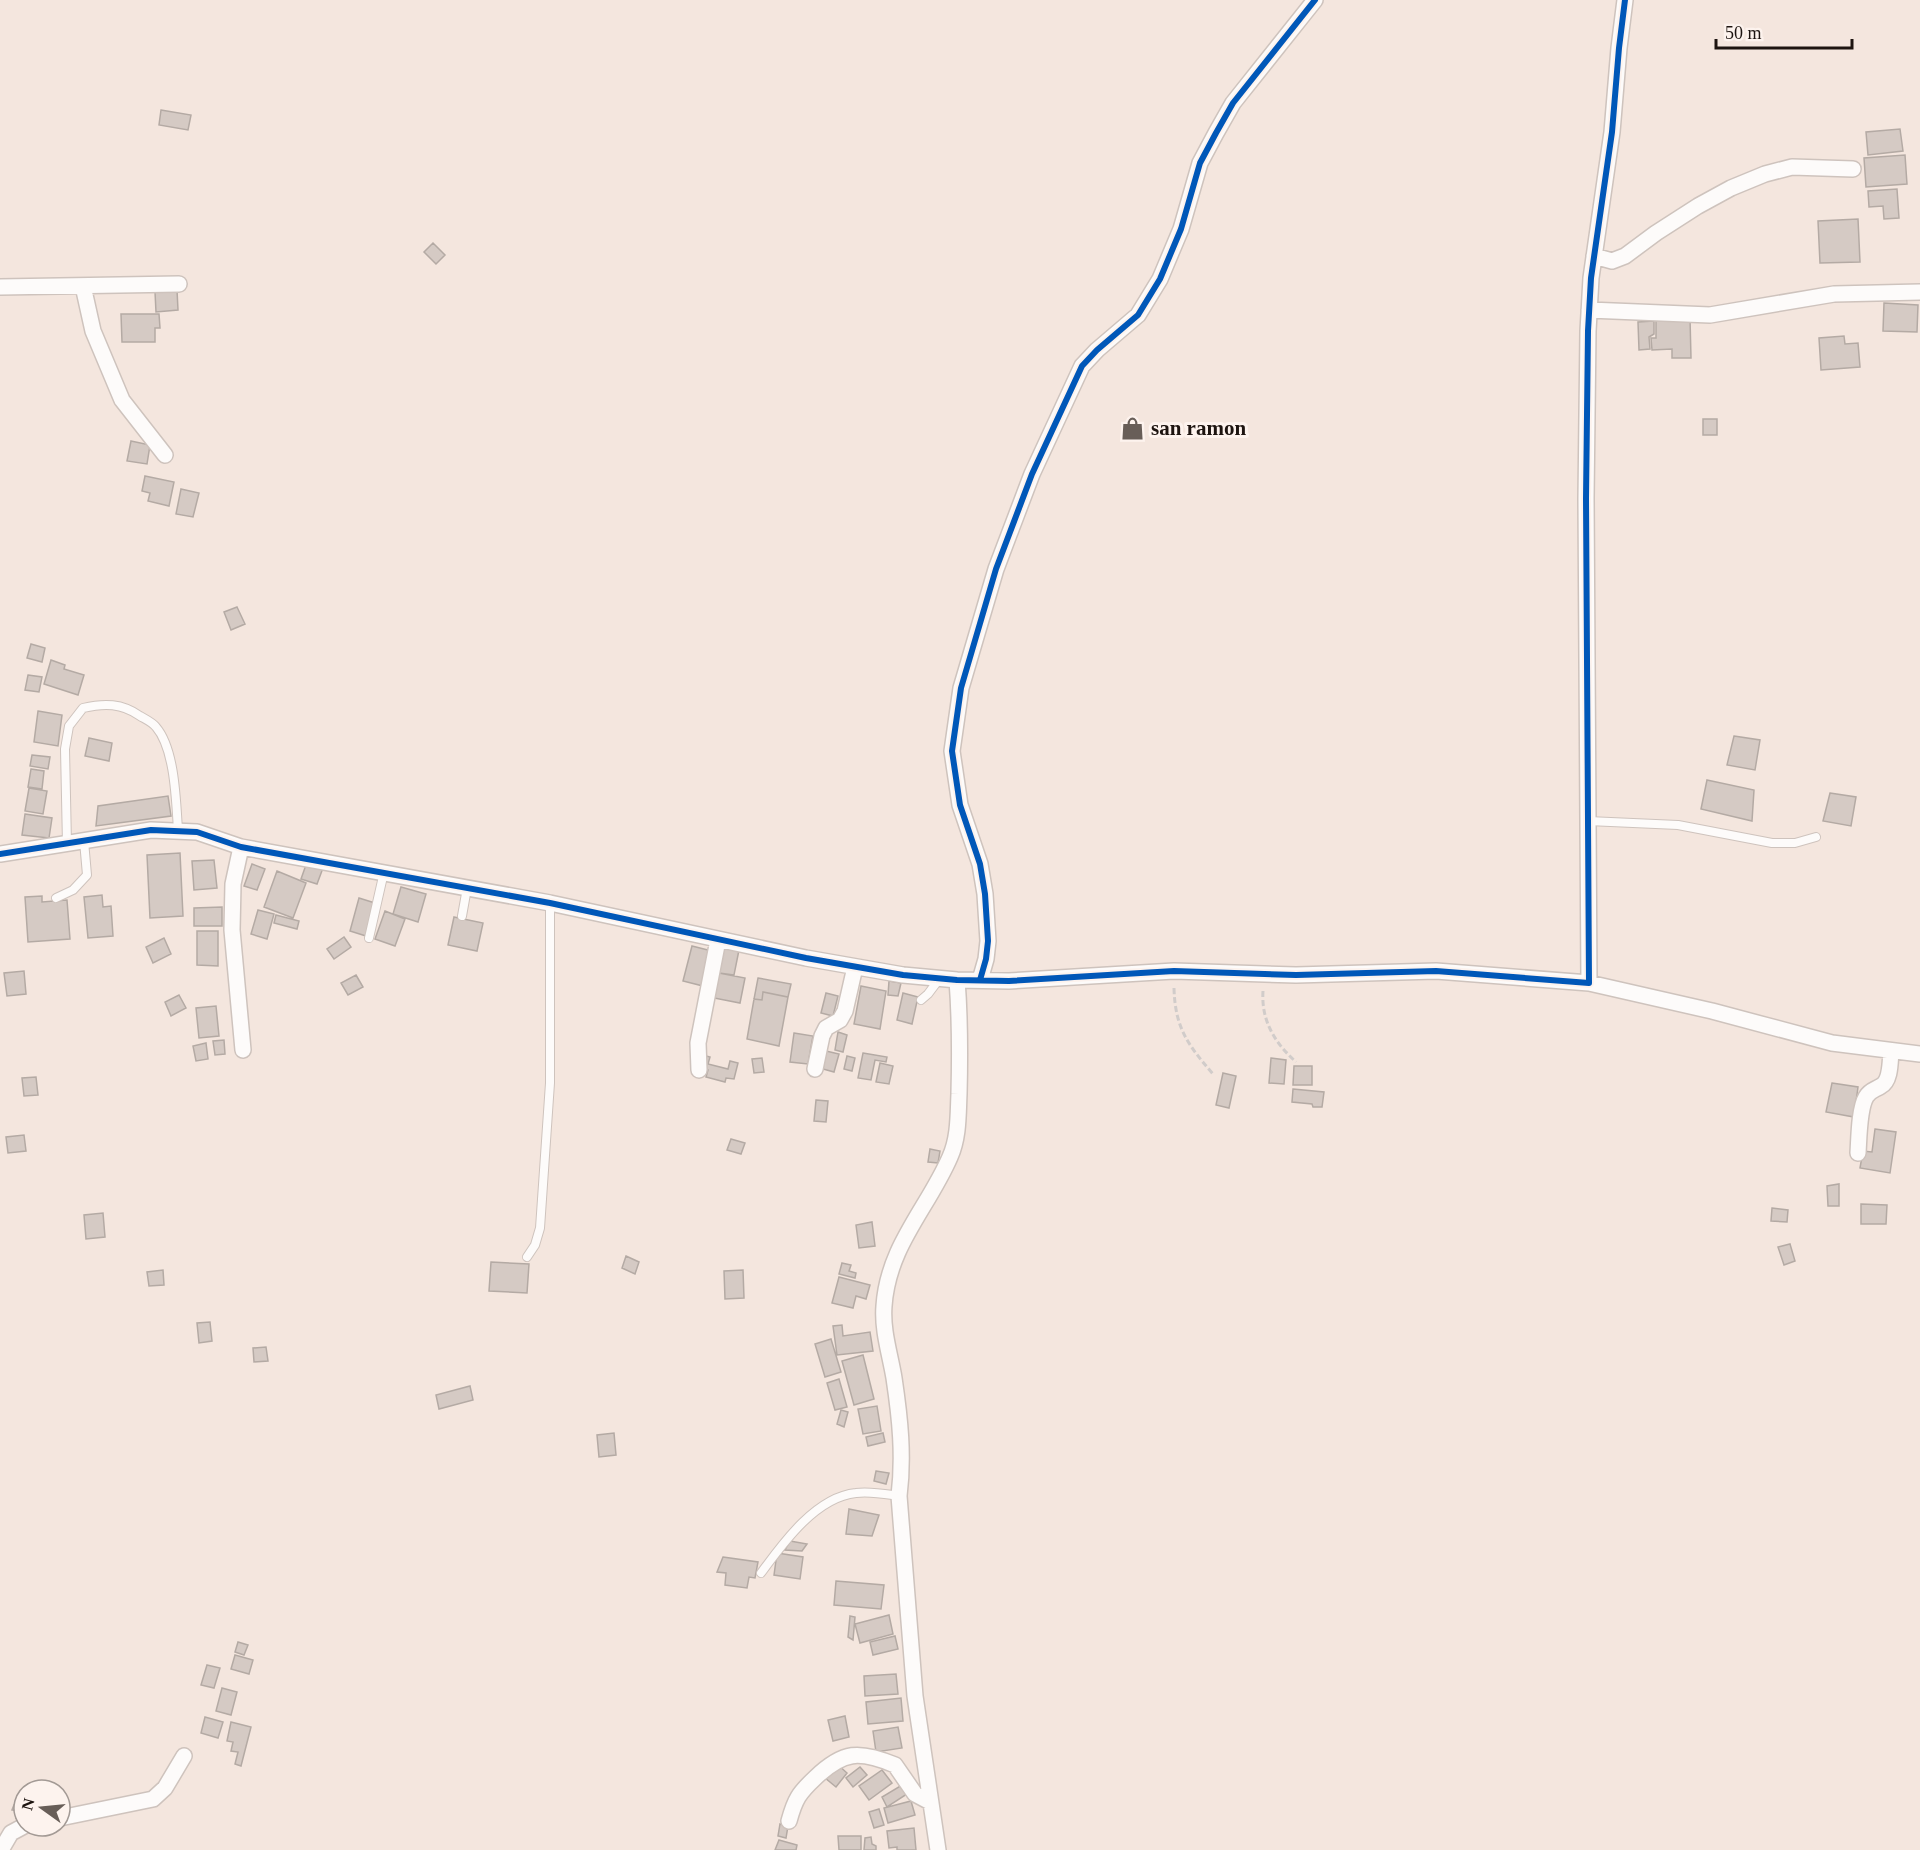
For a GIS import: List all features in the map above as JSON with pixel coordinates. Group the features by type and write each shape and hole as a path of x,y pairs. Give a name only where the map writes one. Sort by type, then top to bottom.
{"street":[{"path":"980,980 988,941 985,894 980,864 960,805 952,751 955,720 962,688 996,569 1032,474 1082,366 1138,315 1160,279 1181,229 1200,163 1216,133 1233,104 1315,0"},
{"path":"1589,983 1586,498 1589,310 1594,256 1612,132 1625,0"},
{"path":"1594,256 1612,261 1625,256 1698,206 1731,188 1766,174 1792,167 1853,170"},
{"path":"0,287 179,284"},
{"path":"83,286 93,331 122,400 165,455"},
{"path":"1589,310 1710,315 1833,294 1920,292"},
{"path":"0,854 151,831 178,830 197,832 241,847 550,903 718,940 903,975 957,980 1009,981 1174,971 1296,975 1436,971 1589,983 1712,1011 1832,1043 1920,1054"},
{"path":"241,847 233,884 232,930 243,1050"},
{"path":"699,1070 698,1043 718,940"},
{"path":"815,1069 826,1028 840,1020 845,1011 855,967"},
{"path":"938,1850 915,1696 899,1496 902,1434 885,1330 884,1306 894,1262 906,1232 951,1155 957,1127 961,1025 957,980"},
{"path":"1858,1153 1866,1097 1872,1090 1884,1085 1888,1078 1892,1051"},
{"path":"789,1821 799,1793 831,1762 843,1757 858,1755 895,1765 915,1794 930,1802"},
{"path":"72,1816 153,1799 165,1788 184,1756"},
{"path":"1,1850 12,1832"}],"lane":[{"path":"67,844 65,749 69,726 83,708 100,704 129,708 156,726 169,753 178,830"},
{"path":"1588,821 1678,825 1772,843 1795,843 1816,837"},
{"path":"56,898 73,890 87,875 84,841"},
{"path":"369,938 384,872"},
{"path":"462,916 467,888"},
{"path":"527,1257 535,1245 540,1228 550,1083 550,903"},
{"path":"921,1000 939,978"},
{"path":"761,1573 781,1545 811,1513 845,1495 855,1493 871,1492 899,1496"}],"path":[{"path":"1174,971 1178,1022 1184,1037 1213,1074"},
{"path":"1264,974 1262,997 1267,1022 1275,1041 1296,1062"}],"building":[{"path":"161,110 191,115 188,130 159,125"},
{"path":"1900,129 1903,151 1868,155 1866,132"},
{"path":"1905,155 1907,184 1866,187 1864,158"},
{"path":"1897,189 1899,218 1884,219 1883,206 1869,207 1868,191"},
{"path":"1858,219 1860,262 1820,263 1818,221"},
{"path":"433,243 445,255 436,264 424,252"},
{"path":"177,290 178,310 156,312 155,292"},
{"path":"1884,303 1918,305 1917,332 1883,331"},
{"path":"121,314 159,314 160,328 155,328 155,342 122,342"},
{"path":"1690,318 1691,358 1672,358 1672,349 1652,350 1651,338 1656,338 1656,319"},
{"path":"1654,321 1654,334 1649,337 1650,349 1639,350 1638,322"},
{"path":"1844,336 1845,344 1858,343 1860,367 1821,370 1819,338"},
{"path":"1703,419 1717,419 1717,435 1703,435"},
{"path":"131,441 150,445 147,464 127,461"},
{"path":"145,476 174,482 169,506 148,501 150,493 142,491"},
{"path":"181,489 199,493 193,517 176,514"},
{"path":"237,607 245,624 231,630 224,612"},
{"path":"31,644 45,648 42,662 27,658"},
{"path":"51,660 65,665 64,669 84,675 78,695 44,684"},
{"path":"28,675 42,677 39,692 25,690"},
{"path":"38,711 62,715 58,746 34,742"},
{"path":"1734,736 1760,740 1755,770 1727,765"},
{"path":"89,738 112,743 109,761 85,756"},
{"path":"32,755 50,757 48,769 30,766"},
{"path":"31,769 44,771 42,789 28,787"},
{"path":"1707,780 1754,790 1752,821 1701,809"},
{"path":"29,788 47,791 43,814 25,811"},
{"path":"1830,793 1856,797 1851,826 1823,821"},
{"path":"168,796 171,816 96,826 98,806"},
{"path":"25,814 52,818 49,838 22,835"},
{"path":"180,853 183,916 150,918 147,855"},
{"path":"214,860 217,888 194,890 192,861"},
{"path":"307,862 323,868 317,884 301,879"},
{"path":"252,864 265,869 257,890 244,886"},
{"path":"277,871 306,883 293,918 264,907"},
{"path":"401,887 426,894 418,922 393,914"},
{"path":"102,895 103,907 111,906 113,936 88,938 84,897"},
{"path":"42,896 42,902 67,900 70,939 28,942 25,897"},
{"path":"359,898 375,903 366,936 350,931"},
{"path":"222,907 222,926 194,926 194,908"},
{"path":"258,910 274,914 267,939 251,934"},
{"path":"385,911 405,919 395,946 375,939"},
{"path":"276,915 299,921 297,929 274,923"},
{"path":"454,917 483,923 477,951 448,945"},
{"path":"197,931 218,931 218,966 197,965"},
{"path":"344,937 351,947 334,959 327,949"},
{"path":"164,938 171,954 153,963 146,947"},
{"path":"692,946 712,951 703,986 683,981"},
{"path":"724,947 739,950 734,975 719,973"},
{"path":"24,971 26,994 7,996 4,973"},
{"path":"719,973 745,978 740,1003 714,998"},
{"path":"356,975 363,987 348,995 341,983"},
{"path":"758,978 791,984 788,997 763,992 762,1000 754,999"},
{"path":"889,981 901,983 898,996 888,995"},
{"path":"861,986 886,991 880,1029 854,1024"},
{"path":"763,992 788,997 779,1046 747,1039 754,999 762,1000"},
{"path":"826,993 838,996 833,1016 821,1013"},
{"path":"903,993 918,997 912,1024 897,1020"},
{"path":"179,995 186,1008 171,1016 165,1002"},
{"path":"216,1006 219,1036 199,1038 196,1008"},
{"path":"838,1032 847,1035 843,1052 835,1050"},
{"path":"794,1033 813,1036 808,1064 790,1062"},
{"path":"224,1040 225,1054 215,1055 213,1041"},
{"path":"206,1043 208,1059 196,1061 193,1046"},
{"path":"826,1051 839,1054 834,1072 823,1069"},
{"path":"863,1053 887,1057 886,1062 875,1060 871,1080 858,1078"},
{"path":"706,1056 710,1057 708,1064 728,1069 730,1061 738,1063 734,1079 726,1078 725,1082 706,1077 708,1070 703,1068"},
{"path":"847,1056 855,1058 852,1071 844,1069"},
{"path":"762,1058 764,1072 754,1073 752,1059"},
{"path":"1271,1058 1286,1060 1284,1084 1269,1083"},
{"path":"880,1063 893,1066 889,1084 876,1082"},
{"path":"1294,1066 1312,1066 1312,1085 1293,1085"},
{"path":"1223,1073 1236,1076 1229,1108 1216,1105"},
{"path":"36,1077 38,1095 24,1096 22,1078"},
{"path":"1832,1083 1858,1087 1854,1117 1826,1112"},
{"path":"1293,1089 1324,1092 1322,1107 1292,1102"},
{"path":"816,1100 828,1101 826,1122 814,1121"},
{"path":"1875,1129 1896,1132 1890,1173 1860,1168 1863,1151 1872,1152"},
{"path":"24,1135 26,1151 8,1153 6,1137"},
{"path":"731,1139 745,1143 741,1154 727,1150"},
{"path":"930,1149 940,1151 938,1163 928,1162"},
{"path":"1839,1184 1839,1206 1828,1206 1827,1186"},
{"path":"1861,1204 1887,1205 1886,1224 1861,1224"},
{"path":"1772,1208 1788,1210 1787,1222 1771,1221"},
{"path":"103,1213 105,1237 86,1239 84,1215"},
{"path":"872,1222 875,1246 859,1248 856,1225"},
{"path":"1790,1244 1795,1261 1784,1265 1778,1247"},
{"path":"626,1256 639,1262 635,1274 622,1268"},
{"path":"491,1262 529,1264 527,1293 489,1291"},
{"path":"842,1263 851,1265 849,1271 856,1273 855,1278 839,1274"},
{"path":"163,1270 164,1285 149,1286 147,1272"},
{"path":"743,1270 744,1298 725,1299 724,1271"},
{"path":"839,1277 870,1285 866,1299 856,1296 853,1308 832,1303"},
{"path":"210,1322 212,1341 199,1343 197,1323"},
{"path":"842,1325 843,1336 870,1332 873,1351 837,1355 833,1326"},
{"path":"831,1339 841,1372 825,1377 815,1344"},
{"path":"266,1347 268,1361 254,1362 253,1348"},
{"path":"863,1355 874,1399 854,1405 842,1361"},
{"path":"839,1379 847,1407 835,1410 827,1383"},
{"path":"470,1386 473,1400 439,1409 436,1395"},
{"path":"877,1406 881,1431 863,1434 858,1409"},
{"path":"841,1410 848,1412 844,1427 837,1424"},
{"path":"614,1433 616,1455 599,1457 597,1435"},
{"path":"883,1433 885,1442 868,1446 866,1437"},
{"path":"876,1471 889,1473 886,1484 874,1481"},
{"path":"849,1509 879,1515 872,1536 846,1534"},
{"path":"790,1541 807,1544 802,1551 785,1550"},
{"path":"777,1553 803,1557 800,1579 774,1575"},
{"path":"723,1557 758,1562 755,1578 749,1577 747,1588 725,1585 726,1573 717,1572"},
{"path":"836,1581 884,1585 881,1609 834,1605"},
{"path":"889,1615 893,1634 860,1643 855,1624"},
{"path":"850,1616 855,1617 853,1640 848,1637"},
{"path":"895,1636 898,1649 873,1655 870,1642"},
{"path":"238,1642 248,1645 244,1655 235,1652"},
{"path":"235,1655 253,1660 249,1674 231,1669"},
{"path":"207,1665 220,1668 214,1688 201,1685"},
{"path":"896,1674 898,1694 865,1696 864,1676"},
{"path":"222,1688 237,1692 231,1715 216,1711"},
{"path":"901,1698 903,1721 868,1724 866,1702"},
{"path":"845,1716 849,1737 833,1741 828,1720"},
{"path":"205,1717 223,1722 218,1738 201,1733"},
{"path":"231,1722 251,1727 241,1766 235,1764 238,1752 231,1751 233,1742 227,1741"},
{"path":"898,1727 902,1748 876,1752 873,1731"},
{"path":"837,1764 847,1773 836,1787 825,1778"},
{"path":"860,1767 867,1775 853,1787 846,1778"},
{"path":"882,1770 892,1783 869,1800 859,1786"},
{"path":"902,1785 907,1794 887,1807 882,1797"},
{"path":"911,1801 915,1815 888,1823 884,1808"},
{"path":"879,1809 884,1825 874,1828 869,1812"},
{"path":"780,1824 788,1826 786,1838 778,1836"},
{"path":"914,1828 916,1850 889,1848 887,1831"},
{"path":"838,1836 861,1836 861,1850 839,1850"},
{"path":"871,1837 876,1850 864,1850 865,1838"},
{"path":"779,1840 797,1845 796,1850 775,1850"}],"cycle path":[{"path":"980,980 988,941 985,894 980,864 960,805 952,751 961,688 996,569 1032,474 1082,366 1138,315 1160,279 1181,229 1200,163 1216,133 1233,103 1315,0"},
{"path":"0,854 151,830 197,832 241,847 550,903 806,958 903,975 957,980 1009,981 1174,971 1296,975 1436,971 1589,983 1586,498 1588,331 1591,278 1612,132 1625,0"}],"place":[{"name":"san ramon","path":"1133,428"}]}
